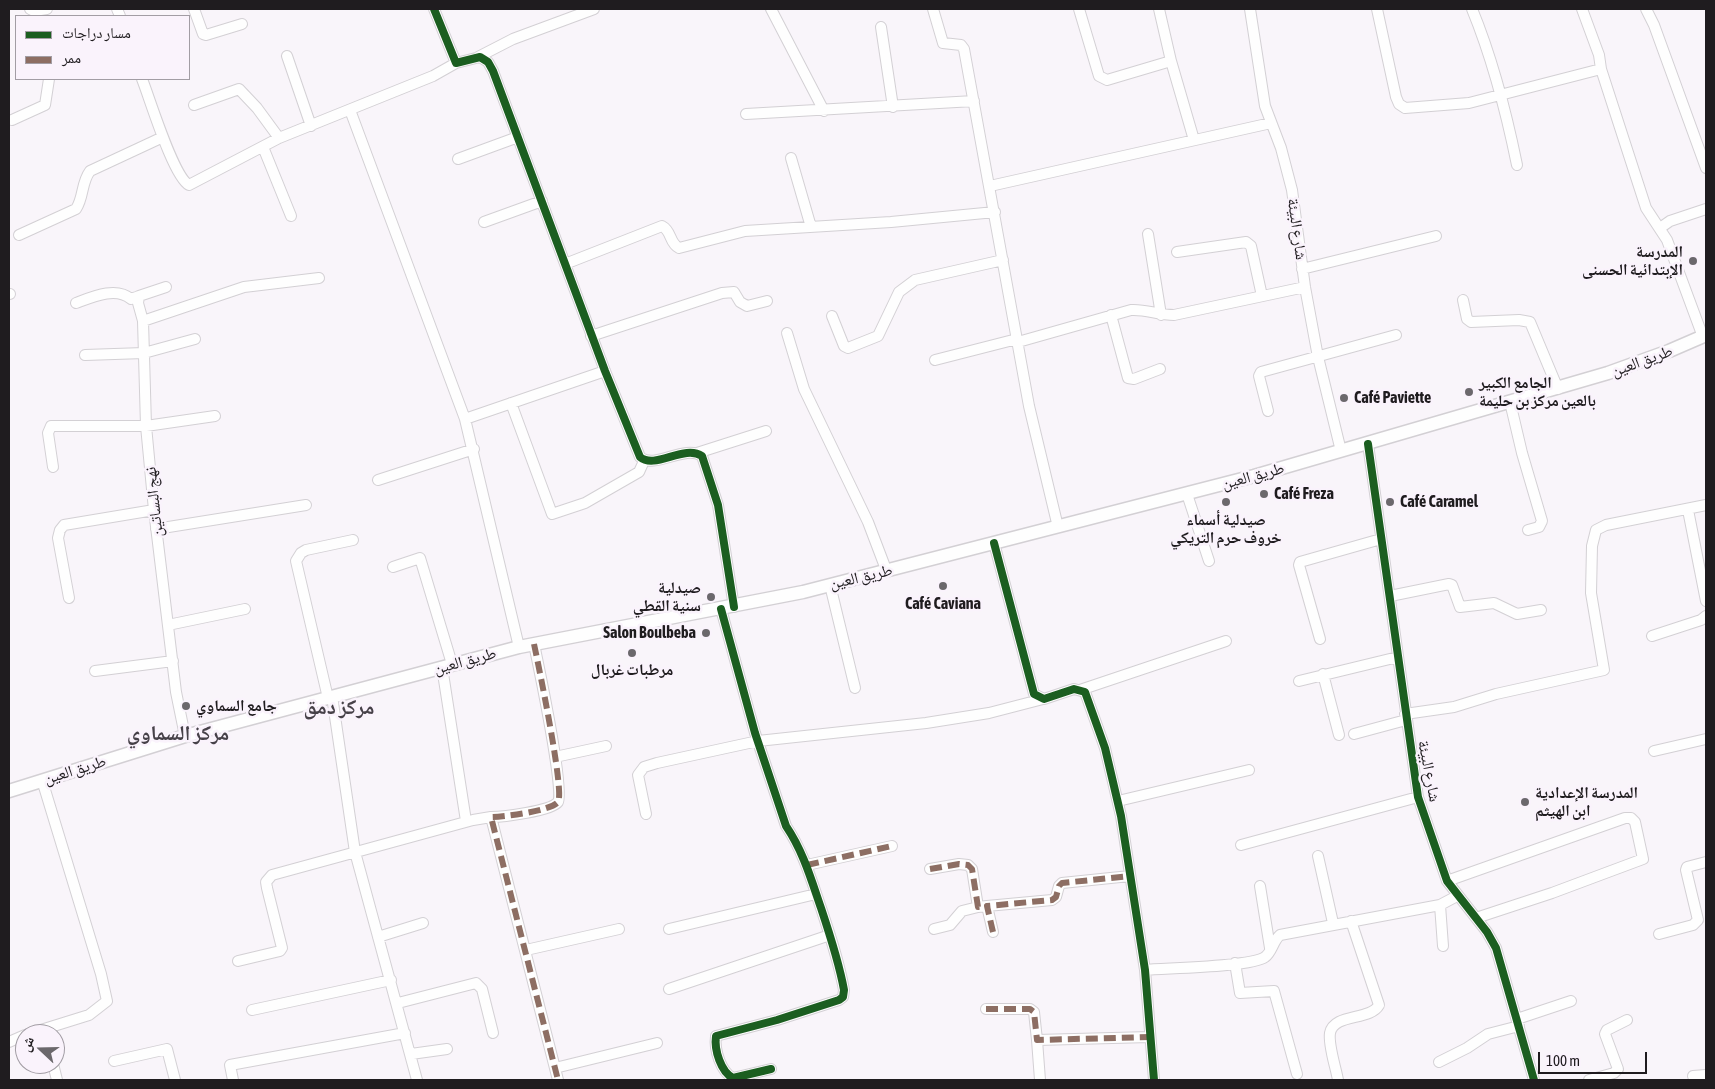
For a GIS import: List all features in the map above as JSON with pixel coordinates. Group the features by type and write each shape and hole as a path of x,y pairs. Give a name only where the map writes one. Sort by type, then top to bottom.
{"main road":[{"name":"طريق العين","path":"9,790 185,736 447,665 519,647 720,609 886,572 1187,494 1368,444 1558,388 1642,362 1705,336"}],"street":[{"path":"30,9 34,11 47,9"},
{"path":"194,9 206,36 242,24"},
{"path":"434,9 456,63"},
{"path":"142,80 163,136 181,177 189,184 279,138 433,76 456,63 478,56 512,39 594,9"},
{"path":"770,9 824,111"},
{"path":"933,9 943,43 963,47 1004,260 1029,406 1058,527"},
{"path":"1079,9 1099,76 1103,80 1171,61"},
{"path":"1160,9 1171,61 1194,140"},
{"name":"شارع البيئة","path":"1250,9 1265,106 1281,148 1292,190 1302,269 1318,357 1341,451"},
{"path":"1377,9 1396,97 1401,107 1446,106 1503,95 1600,70"},
{"path":"1472,9 1494,64 1503,95 1517,165"},
{"path":"1582,9 1599,55 1600,70 1646,208 1660,228 1679,269 1705,336"},
{"path":"1646,9 1654,25 1706,168"},
{"path":"881,27 893,107"},
{"path":"287,56 311,126"},
{"path":"478,56 488,62 493,71 604,371 635,448 644,461 642,469 635,475 585,503 552,514 511,403"},
{"path":"12,120 45,106 48,80"},
{"path":"194,104 239,89 257,108 279,138"},
{"path":"746,114 974,101"},
{"path":"350,110 465,419 474,449 519,647"},
{"path":"990,186 1271,123"},
{"path":"19,236 76,210 80,204 84,182 90,171 163,136"},
{"path":"458,159 518,137"},
{"path":"263,147 291,216"},
{"path":"791,158 811,227"},
{"path":"484,222 542,201"},
{"path":"1660,228 1670,222 1706,209"},
{"path":"565,264 658,226 666,228 673,243 679,248 746,231 995,212"},
{"path":"1148,234 1161,315"},
{"path":"1302,269 1436,236"},
{"path":"1177,252 1246,242 1251,246 1262,296"},
{"path":"832,316 844,346 848,348 864,343 878,336 899,292 908,284 915,280 1004,260"},
{"path":"143,321 244,287 319,278"},
{"path":"76,303 106,293 126,294 131,299 166,287"},
{"path":"935,360 1144,309 1161,315 1174,315 1305,287"},
{"path":"591,336 722,293 734,292 740,302 747,306 767,301"},
{"name":"نهج البساتين","path":"139,296 138,303 143,321 146,426 156,530 176,692 185,736"},
{"path":"1463,300 1468,319 1471,322 1523,320 1530,322 1558,388"},
{"path":"1111,316 1128,378 1134,379 1160,369"},
{"path":"787,333 804,389 868,522 886,572"},
{"path":"1268,411 1260,386 1259,376 1261,372 1396,336"},
{"path":"85,355 144,354 195,339"},
{"path":"465,419 604,371"},
{"path":"1510,402 1522,454 1542,521 1539,527 1528,530"},
{"path":"53,467 48,432 51,426 146,426 215,416"},
{"path":"697,453 766,432"},
{"name":"شارع البيئة","path":"1368,444 1405,717 1418,797 1447,881 1476,918 1496,948 1534,1080"},
{"path":"378,480 474,449"},
{"path":"644,461 691,452 702,456 718,505 734,606"},
{"path":"1187,494 1210,561"},
{"path":"156,530 306,505"},
{"path":"1354,734 1405,717 1454,707 1496,694 1604,670 1591,592 1593,535 1600,527 1606,525 1706,506"},
{"path":"69,598 58,538 64,525 154,510"},
{"path":"1688,510 1706,601"},
{"path":"1320,639 1299,565 1300,562 1381,539"},
{"path":"353,540 306,550 301,553 296,561 330,697 355,852 418,1080"},
{"path":"994,543 1034,694 1044,699"},
{"path":"393,568 420,558 447,665 466,821"},
{"path":"830,584 855,688"},
{"path":"1390,596 1448,584 1452,585 1460,607 1494,603 1517,614 1541,610"},
{"path":"168,625 245,609"},
{"path":"720,609 758,741 786,826 794,837 807,865 830,935 844,986 842,998 777,1020 716,1036 724,1072 728,1076 733,1078 771,1069"},
{"path":"1652,636 1700,620 1706,616"},
{"path":"1080,690 1226,641"},
{"path":"238,961 280,951 282,948 266,882 270,876 466,821 505,817 558,802 555,757 534,644"},
{"path":"1299,681 1398,657"},
{"path":"95,671 173,661"},
{"path":"1322,674 1339,735"},
{"path":"646,814 638,775 644,767 758,741 926,723 989,713 1074,689 1080,690 1087,695 1105,748 1118,801 1145,970 1154,1080"},
{"path":"1654,751 1706,739"},
{"path":"555,757 606,746"},
{"path":"1118,801 1249,770"},
{"path":"42,780 107,998 105,1004 89,1015 64,1024"},
{"path":"1241,845 1418,797"},
{"path":"492,818 558,1080"},
{"path":"1447,881 1625,818 1631,818 1635,822 1643,858 1552,893 1476,918"},
{"path":"807,865 892,846"},
{"path":"1318,856 1334,923"},
{"path":"1659,934 1693,925 1698,920 1686,870 1687,867 1706,862"},
{"path":"930,869 959,864 968,865 972,869 982,906 993,932"},
{"path":"934,929 950,925 962,911 982,906 1052,900 1056,897 1059,886 1062,883 1130,876"},
{"path":"1260,886 1270,949"},
{"path":"669,929 816,894"},
{"path":"1145,970 1263,959 1273,941 1280,935 1334,923 1440,905 1457,896"},
{"path":"1440,905 1444,946"},
{"path":"1338,1080 1330,1037 1332,1029 1341,1022 1374,1012 1379,1005 1351,921"},
{"path":"378,937 423,923"},
{"path":"526,950 619,929"},
{"path":"669,989 830,935"},
{"path":"1235,963 1240,993 1274,991 1297,1074"},
{"path":"252,1010 391,980"},
{"path":"398,1003 476,983 482,989 493,1033"},
{"path":"1439,1062 1467,1048 1488,1034 1571,1002"},
{"path":"986,1009 1030,1009 1034,1012 1040,1080"},
{"path":"1589,1080 1614,1073 1618,1069 1605,1034 1607,1030 1627,1020"},
{"path":"233,1080 230,1065 405,1033"},
{"path":"1037,1040 1150,1037"},
{"path":"555,1068 657,1043"},
{"path":"114,1061 167,1049 176,1080"},
{"path":"411,1054 447,1050"},
{"path":"1694,1076 1706,1075"}],"marked path":[{"path":"534,644 555,753 558,776 558,802 537,811 491,817 558,1080"},
{"path":"807,865 892,846"},
{"path":"930,869 959,864 968,865 972,869 978,907 987,906"},
{"path":"993,932 987,906 1052,900 1056,897 1059,886 1062,883 1130,876"},
{"path":"986,1009 1030,1009 1034,1012 1037,1040 1150,1037"}],"cycle path":[{"path":"434,9 456,63 480,57 488,62 493,71 605,371 640,457 653,461 687,453 695,453 702,456 718,505 734,607"},
{"path":"1368,444 1418,797 1447,881 1487,932 1496,948 1534,1080"},
{"path":"994,543 1034,694 1044,699 1074,689 1085,692 1105,748 1121,816 1145,970 1154,1080"},
{"path":"721,609 755,733 786,826 802,855 814,886 840,969 844,990 843,997 839,1000 777,1020 716,1036 719,1060 725,1071 733,1078 771,1069"}],"place":[{"name":"المدرسة الإبتدائية الحسنى","path":"1693,261"},
{"name":"الجامع الكبير بالعين مركز بن حليمة","path":"1469,392"},
{"name":"Café Paviette","path":"1344,398"},
{"name":"Café Freza","path":"1264,494"},
{"name":"صيدلية أسماء خروف حرم التريكي","path":"1226,502"},
{"name":"Café Caramel","path":"1390,502"},
{"name":"Café Caviana","path":"943,586"},
{"name":"صيدلية سنية القطي","path":"711,597"},
{"name":"Salon Boulbeba","path":"706,633"},
{"name":"مرطبات غربال","path":"632,653"},
{"name":"جامع السماوي","path":"186,706"},
{"name":"المدرسة الإعدادية ابن الهيثم","path":"1525,802"}],"district":[{"name":"مركز دمق","path":"339,707"},
{"name":"مركز السماوي","path":"178,733"}]}
